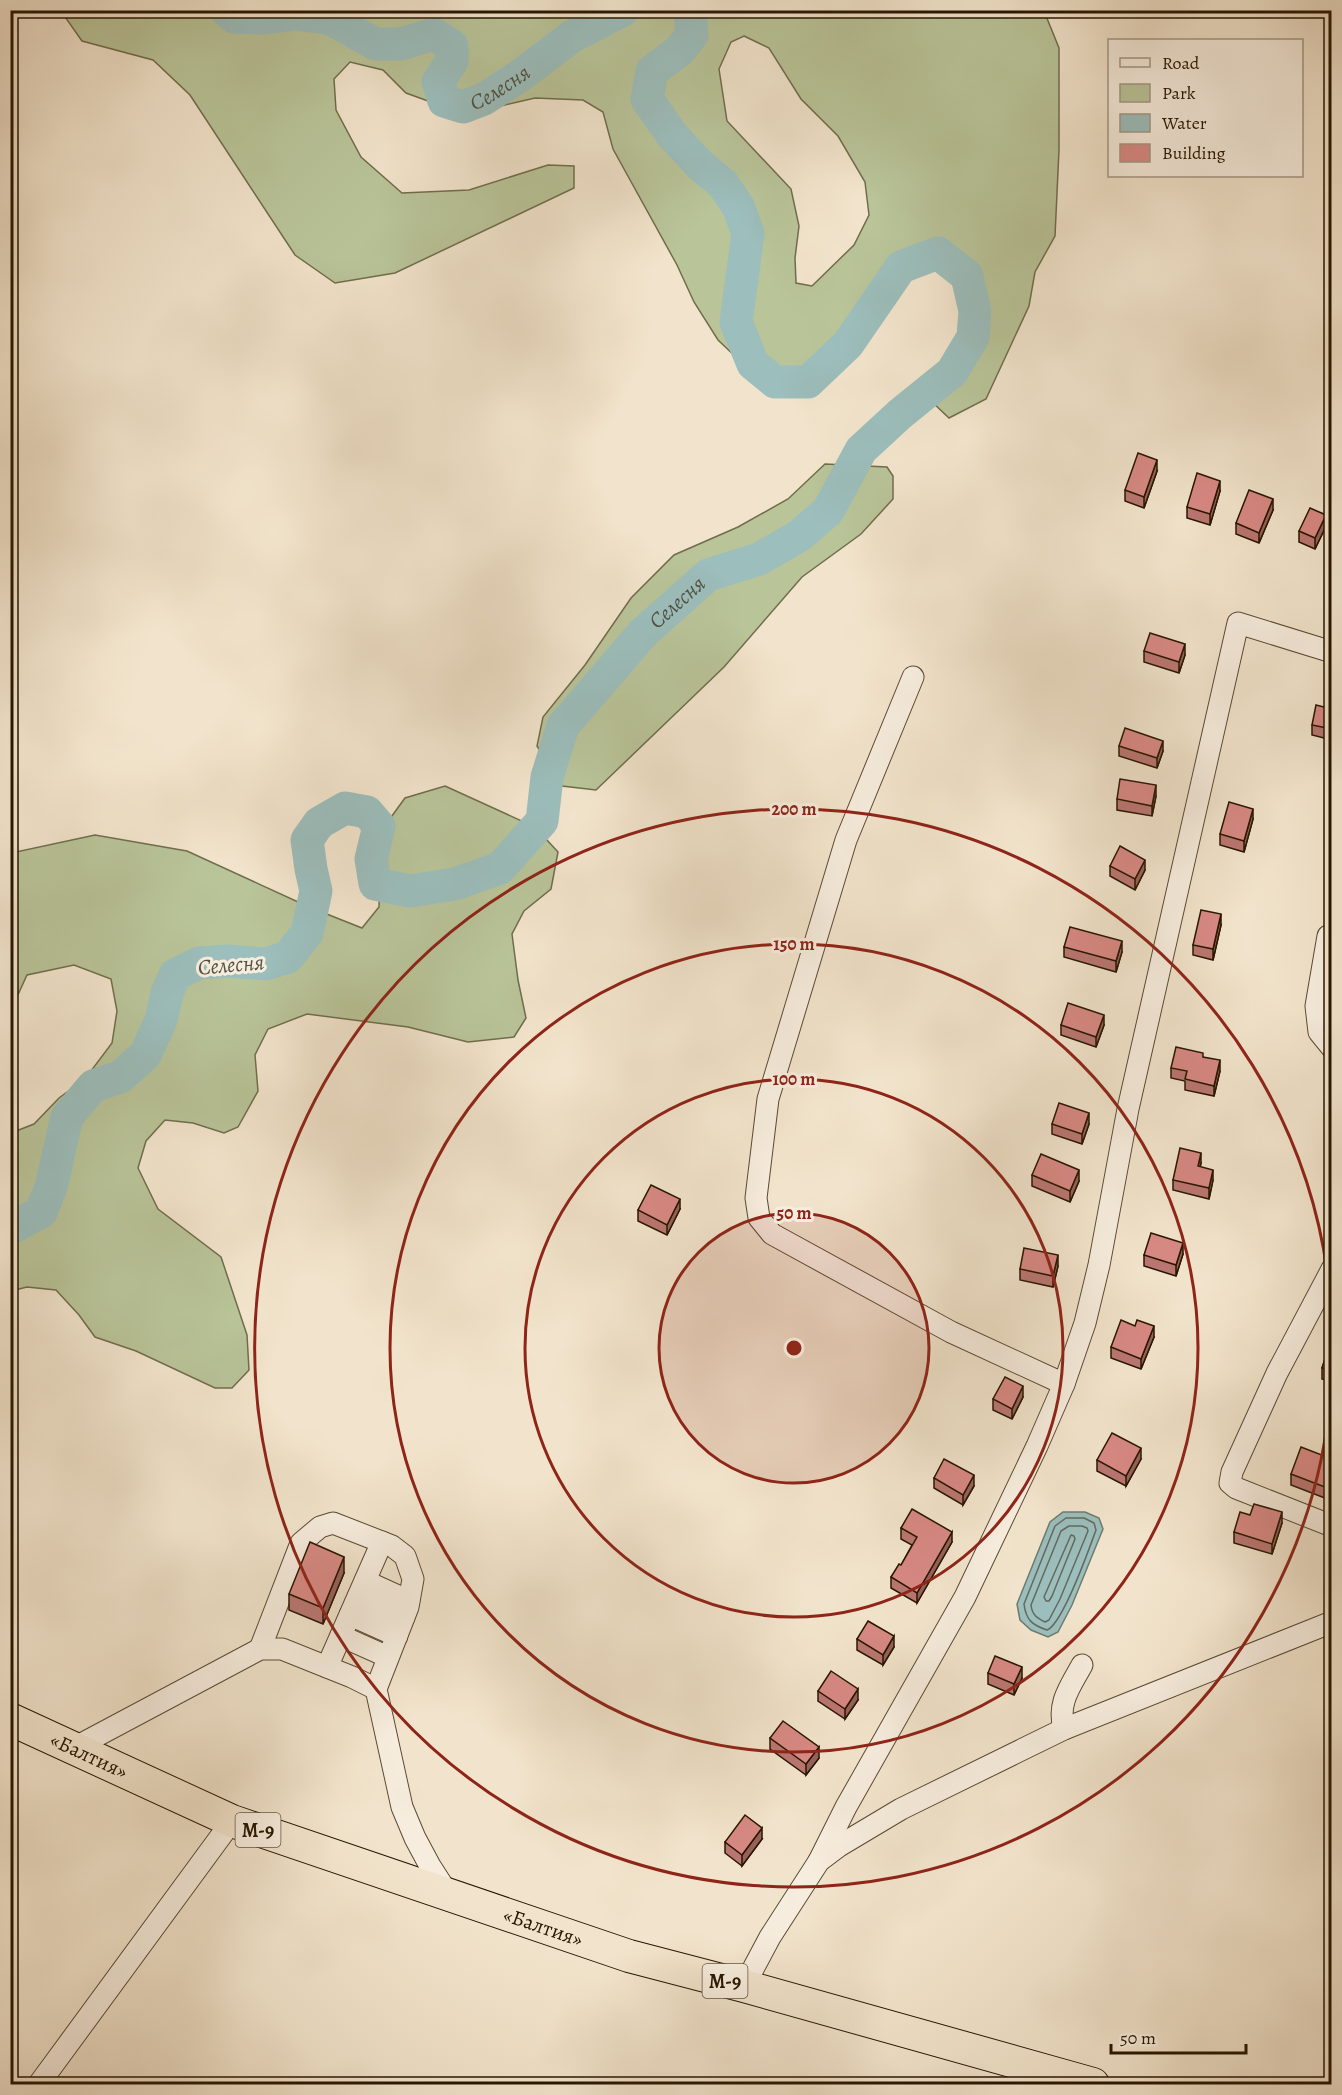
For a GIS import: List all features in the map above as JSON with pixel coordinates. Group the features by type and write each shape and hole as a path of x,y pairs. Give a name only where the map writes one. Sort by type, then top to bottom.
{"highway":[{"name":"«Балтия»","path":"10,1719 232,1821 629,1956 744,1986 1093,2085"}],"street":[{"path":"744,1986 770,1937 819,1861 852,1797 965,1597 1064,1384 1085,1323 1099,1265 1128,1109 1238,623 1332,652"},
{"path":"913,677 846,840 768,1099 756,1198 759,1218 772,1234 951,1332 1064,1384"},
{"path":"1328,936 1316,1006 1319,1032 1332,1048"},
{"path":"1332,1269 1277,1373 1232,1472 1230,1483 1236,1488 1332,1526"},
{"path":"260,1649 301,1543 320,1527 333,1523 392,1546 405,1556 413,1580 403,1618 376,1689 402,1807 415,1838 448,1894"},
{"path":"327,1667 382,1542"},
{"path":"358,1598 403,1618"},
{"path":"358,1598 403,1618"},
{"path":"819,1861 838,1846 901,1809 1064,1729 1332,1622"},
{"path":"341,1636 388,1657"},
{"path":"74,1748 260,1649 282,1649 376,1689"},
{"path":"1064,1729 1061,1716 1064,1699 1082,1665"},
{"path":"39,2085 232,1821"}],"green space":[{"path":"62,11 1044,11 1059,48 1059,150 1055,236 1035,272 1029,306 986,399 949,418 930,400 952,372 973,337 975,311 967,276 938,253 901,268 848,344 808,382 775,382 739,360 718,340 694,302 677,265 613,149 603,112 583,100 535,98 488,109 439,105 406,93 383,70 350,62 334,79 336,110 361,157 402,193 469,190 548,165 574,166 574,188 395,273 335,283 295,255 190,95 153,60 82,41","holes":["744,36 769,48 801,99 838,136 865,182 869,215 854,245 812,286 796,283 795,258 799,226 791,189 727,121 719,69 731,42"]},
{"path":"825,464 887,467 893,476 893,499 861,534 802,577 724,667 596,790 562,786 537,746 543,717 585,665 631,598 674,555 738,527 788,499"},
{"path":"445,786 535,827 558,852 551,889 524,911 512,934 526,1018 514,1037 468,1042 408,1027 307,1014 268,1029 255,1055 258,1091 238,1127 224,1133 193,1123 165,1120 146,1141 138,1168 158,1209 221,1257 247,1335 249,1370 232,1388 215,1388 136,1351 95,1337 56,1290 27,1287 11,1291 11,1133 34,1124 59,1098 85,1079 112,1043 117,1011 111,979 74,965 27,975 11,1010 11,853 95,835 187,851 309,907 362,928 379,907 381,831 405,798"}],"water":[{"path":"1063,1512 1085,1512 1099,1518 1103,1529 1072,1605 1058,1632 1048,1637 1031,1630 1020,1620 1017,1604 1050,1522"}],"building":[{"path":"1138,453 1157,460 1144,497 1125,490"},
{"path":"1197,473 1220,481 1210,514 1187,507"},
{"path":"1249,490 1273,499 1259,533 1236,523"},
{"path":"1310,508 1326,515 1315,538 1299,531"},
{"path":"1150,633 1185,644 1179,662 1144,651"},
{"path":"1316,705 1332,709 1332,729 1312,725"},
{"path":"1125,728 1163,741 1157,758 1119,746"},
{"path":"1120,779 1156,785 1152,806 1117,799"},
{"path":"1229,802 1253,809 1244,841 1220,834"},
{"path":"1120,846 1145,860 1135,879 1110,866"},
{"path":"1201,910 1221,914 1213,949 1193,945"},
{"path":"1070,927 1122,941 1116,961 1064,947"},
{"path":"1068,1003 1104,1015 1096,1037 1061,1025"},
{"path":"1176,1047 1203,1053 1203,1057 1220,1060 1214,1086 1185,1079 1187,1071 1171,1068"},
{"path":"1059,1103 1089,1113 1082,1134 1052,1124"},
{"path":"1180,1148 1201,1153 1198,1166 1213,1170 1209,1188 1173,1180"},
{"path":"1041,1154 1079,1170 1070,1191 1032,1175"},
{"path":"651,1185 680,1199 667,1225 638,1210"},
{"path":"1151,1233 1183,1243 1176,1265 1144,1255"},
{"path":"1024,1248 1058,1255 1053,1276 1020,1269"},
{"path":"1121,1320 1135,1326 1137,1320 1154,1326 1141,1359 1111,1347"},
{"path":"1332,1339 1332,1371 1322,1368"},
{"path":"1005,1377 1023,1386 1012,1409 993,1399"},
{"path":"1112,1433 1141,1448 1126,1476 1097,1460"},
{"path":"1301,1447 1332,1459 1330,1489 1291,1474"},
{"path":"944,1459 974,1475 963,1495 934,1478"},
{"path":"1254,1504 1282,1512 1272,1544 1234,1532 1240,1512 1250,1515"},
{"path":"912,1509 952,1532 917,1593 891,1577 899,1564 901,1565 917,1537 901,1528"},
{"path":"310,1542 344,1557 323,1608 289,1594"},
{"path":"868,1621 894,1636 883,1655 857,1639"},
{"path":"995,1656 1022,1667 1014,1684 988,1673"},
{"path":"831,1671 858,1689 845,1709 818,1691"},
{"path":"783,1721 819,1747 806,1764 770,1738"},
{"path":"745,1815 762,1828 742,1855 725,1842"}],"waterway":[{"name":"Селесня","path":"226,10 234,17 262,18 295,14 329,18 375,44 401,44 434,34 452,46 452,61 438,82 444,101 463,107 484,99 521,75 571,37 623,10"},
{"name":"Селесня","path":"10,1226 15,1226 41,1212 51,1187 67,1117 93,1086 120,1077 145,1055 161,1020 167,993 175,975 199,963 228,961 266,964 288,957 307,933 316,891 307,840 319,823 345,808 367,812 379,826 371,859 375,884 410,891 455,884 500,868 542,821 547,777 563,726 643,633 708,575 759,559 799,536 828,511 861,450 900,414 952,372 973,337 975,311 967,276 938,253 901,267 848,344 808,382 775,382 753,364 736,322 748,234 739,208 723,184 700,165 672,135 647,99 652,71 679,51 692,35 689,10"}]}
